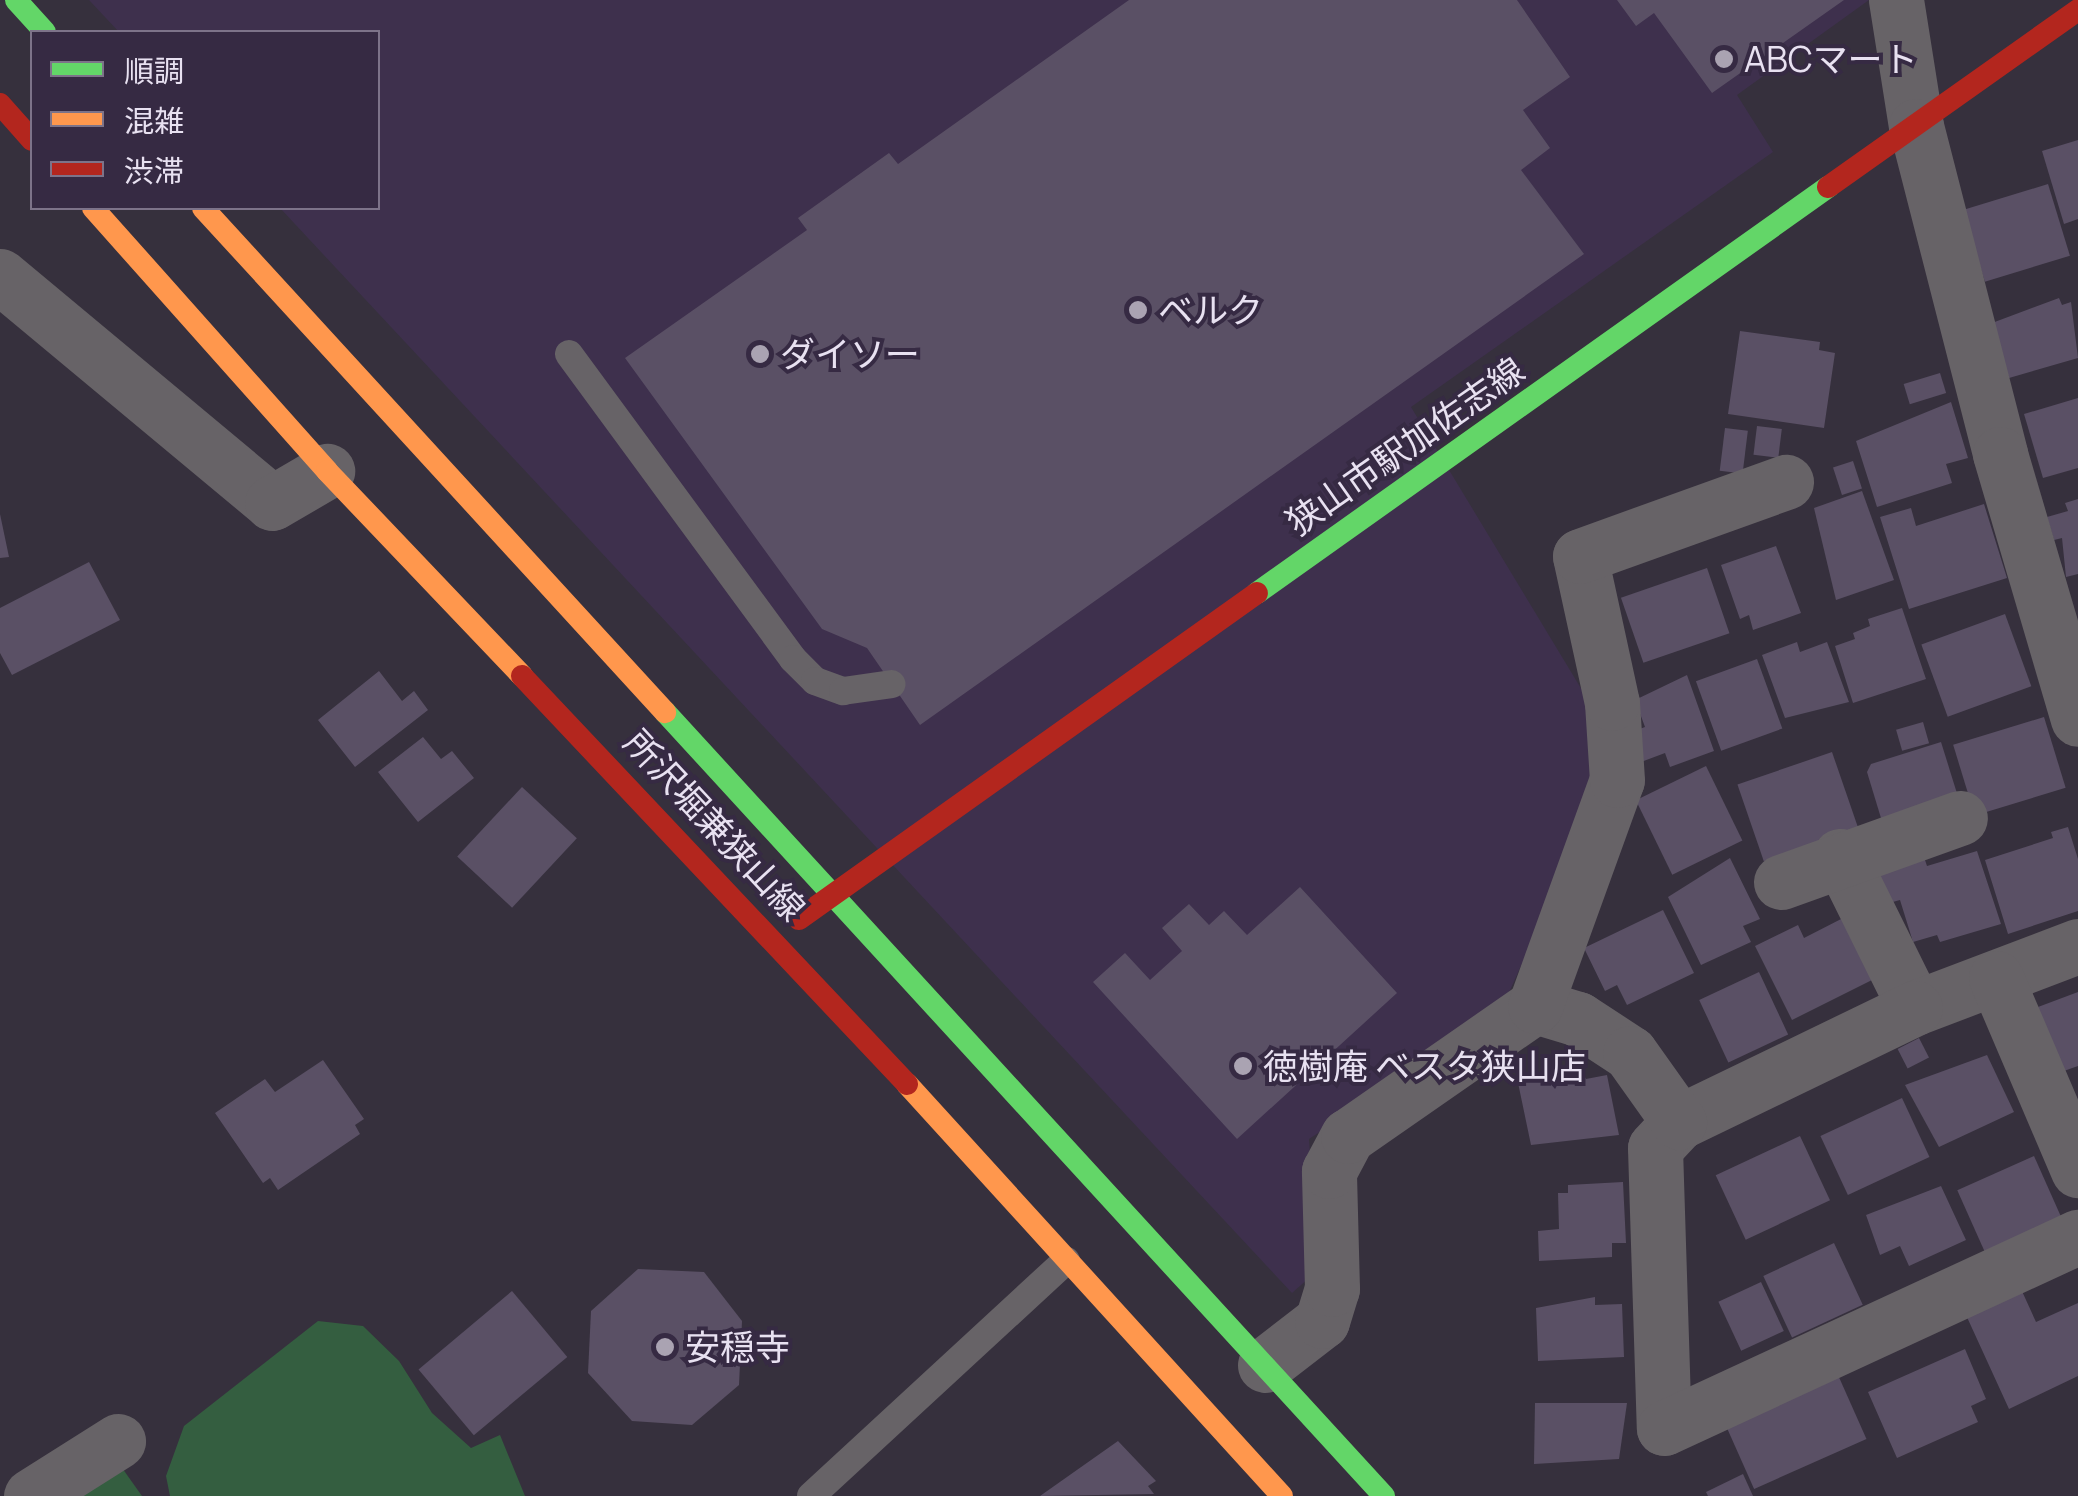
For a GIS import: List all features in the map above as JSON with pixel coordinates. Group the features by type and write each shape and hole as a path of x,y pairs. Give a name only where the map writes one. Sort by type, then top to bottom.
{"main road":[{"path":"16,0 43,30"},
{"name":"狭山市駅加佐志線","path":"773,938 2078,10"},
{"path":"0,104 30,138"},
{"name":"所沢堀兼狭山線","path":"94,210 327,471 773,938 1282,1496"},
{"name":"所沢堀兼狭山線","path":"205,210 1384,1496"}],"street":[{"path":"1896,0 1916,126 2000,454 2078,719"},
{"path":"0,276 272,503 327,471"},
{"path":"1266,1365 1322,1322 1332,1289 1329,1171 1348,1136 1535,1006 1617,780 1612,703 1580,556 1786,482"},
{"path":"1781,882 1840,856 1960,818"},
{"path":"1840,856 1914,1008"},
{"path":"2078,946 1914,1008 1680,1122 1654,1148 1664,1428 2078,1237"},
{"path":"1996,978 2078,1170"},
{"path":"1535,1006 1578,1020 1630,1053 1680,1122"},
{"path":"31,1496 118,1440"}],"lane":[{"path":"569,354 792,659 815,682 843,691 892,684"},
{"path":"811,1496 1066,1261"}],"shaded area":[{"path":"89,0 1869,0 1737,95 1773,152 1411,407 1588,700 1604,780 1499,1015 1309,1139 1318,1270 1292,1293 282,210 380,210 380,30 117,30"}],"green space":[{"path":"318,1321 363,1326 399,1361 432,1413 471,1448 500,1435 525,1496 170,1496 166,1476 184,1426"},
{"path":"115,1458 142,1496 53,1496"}],"building":[{"path":"1129,0 1517,0 1570,77 1523,110 1550,148 1521,170 1584,254 920,725 867,648 822,629 625,358 807,230 798,218 889,153 898,164"},
{"name":"ABCマート","path":"1617,0 1844,0 1712,93 1654,13 1636,26"},
{"path":"2078,140 2078,219 2064,224 2042,151"},
{"path":"2048,184 2070,256 1985,282 1963,210"},
{"path":"2059,298 2062,305 2071,302 2078,358 2009,378 1992,323"},
{"path":"1740,331 1820,342 1819,350 1835,353 1824,428 1728,414"},
{"path":"1940,373 1946,393 1910,404 1904,384"},
{"path":"2078,398 2078,468 2043,478 2024,414"},
{"path":"1951,402 1968,458 1946,464 1952,483 1877,507 1856,441"},
{"path":"1757,426 1782,429 1778,458 1753,455"},
{"path":"1725,428 1748,431 1743,473 1720,471"},
{"path":"1853,461 1862,489 1842,495 1833,467"},
{"path":"1862,491 1894,580 1836,600 1814,508"},
{"path":"2078,499 2078,574 2066,577 2062,538 2054,540 2047,517 2068,511 2065,503"},
{"path":"1984,504 2007,578 1909,609 1880,517 1911,508 1916,526"},
{"path":"0,514 9,557 0,558"},
{"path":"1776,546 1801,613 1753,630 1749,615 1740,619 1721,565"},
{"path":"89,562 120,620 12,675 0,653 0,608"},
{"path":"1707,568 1729,633 1643,663 1621,598"},
{"path":"1902,608 1926,679 1853,703 1835,646 1855,639 1853,633 1870,626 1868,619"},
{"path":"2005,614 2031,686 1948,717 1921,644"},
{"path":"1797,642 1800,652 1827,642 1849,702 1785,718 1762,655"},
{"path":"1757,659 1782,729 1721,751 1696,681"},
{"path":"379,671 402,701 414,691 428,710 355,767 318,720"},
{"path":"1687,675 1714,751 1670,767 1665,753 1641,762 1637,730 1645,727 1635,700"},
{"path":"2044,717 2066,788 1975,816 1953,745"},
{"path":"1923,722 1929,743 1902,751 1896,730"},
{"path":"423,737 441,759 452,751 474,778 418,822 378,772"},
{"path":"1941,742 1960,803 1884,828 1867,772 1871,764"},
{"path":"1832,752 1858,829 1764,861 1737,785"},
{"path":"1706,766 1742,841 1672,875 1636,800"},
{"path":"522,787 577,838 512,908 457,856"},
{"path":"2068,827 2078,859 2078,911 2008,934 1985,860 2053,838 2051,832"},
{"path":"1921,848 1927,866 1977,851 2001,924 1940,942 1937,935 1913,942 1900,900 1889,903 1875,862"},
{"path":"1730,858 1760,919 1743,926 1751,942 1701,965 1668,897"},
{"name":"徳樹庵 ベスタ狭山店","path":"1300,887 1397,993 1237,1139 1093,982 1125,953 1150,980 1182,951 1162,928 1189,904 1209,925 1224,911 1247,935"},
{"path":"1663,910 1694,973 1627,1005 1617,985 1605,991 1584,948"},
{"path":"1845,917 1876,978 1792,1020 1755,946 1798,925 1804,938"},
{"path":"1759,972 1788,1035 1728,1062 1699,1000"},
{"path":"2078,992 2078,1066 2061,1072 2038,1007"},
{"path":"1919,1038 1929,1058 1908,1068 1898,1049"},
{"path":"1987,1055 2014,1112 1939,1147 1905,1085"},
{"path":"323,1060 364,1119 355,1125 360,1134 278,1190 270,1178 263,1183 215,1113 265,1079 275,1092"},
{"path":"1578,1065 1586,1079 1607,1075 1619,1135 1531,1145 1517,1078"},
{"path":"1902,1098 1929,1157 1848,1195 1820,1136"},
{"path":"1800,1136 1830,1200 1746,1240 1716,1175"},
{"path":"2034,1156 2062,1220 1986,1254 1957,1190"},
{"path":"1623,1182 1626,1243 1612,1243 1612,1257 1539,1261 1538,1231 1559,1229 1558,1193 1568,1193 1568,1185"},
{"path":"1941,1186 1966,1240 1909,1266 1900,1246 1880,1255 1866,1215"},
{"path":"1834,1243 1863,1305 1792,1338 1763,1276"},
{"name":"安穏寺","path":"638,1269 704,1272 742,1321 739,1385 692,1425 632,1421 588,1373 591,1311"},
{"path":"1761,1282 1784,1331 1741,1351 1718,1302"},
{"path":"2021,1289 2036,1322 2078,1303 2078,1376 2009,1409 1966,1315"},
{"path":"512,1291 567,1357 474,1435 419,1369"},
{"path":"1595,1297 1595,1305 1622,1304 1624,1357 1538,1361 1536,1308"},
{"path":"1965,1349 1986,1399 1971,1406 1978,1422 1897,1458 1868,1392"},
{"path":"1838,1375 1866,1439 1754,1489 1726,1425"},
{"path":"1535,1403 1627,1403 1619,1459 1534,1464"},
{"path":"1118,1441 1156,1481 1148,1486 1154,1494 1040,1496"},
{"path":"1743,1474 1753,1496 1708,1496 1706,1492"}],"traffic: fast":[{"path":"16,0 43,30"},
{"path":"1257,593 1828,187"},
{"path":"665,712 1384,1496"}],"traffic: slow":[{"path":"95,210 327,471 522,676"},
{"path":"205,210 665,712"},
{"path":"907,1084 1282,1496"}],"traffic: jam":[{"path":"1828,187 2078,10"},
{"path":"0,104 30,138"},
{"path":"799,919 1257,593"},
{"path":"522,676 907,1084"}],"place":[{"name":"ABCマート","path":"1724,59"},
{"name":"ベルク","path":"1138,310"},
{"name":"ダイソー","path":"760,354"},
{"name":"徳樹庵 ベスタ狭山店","path":"1243,1066"},
{"name":"安穏寺","path":"665,1347"}]}
